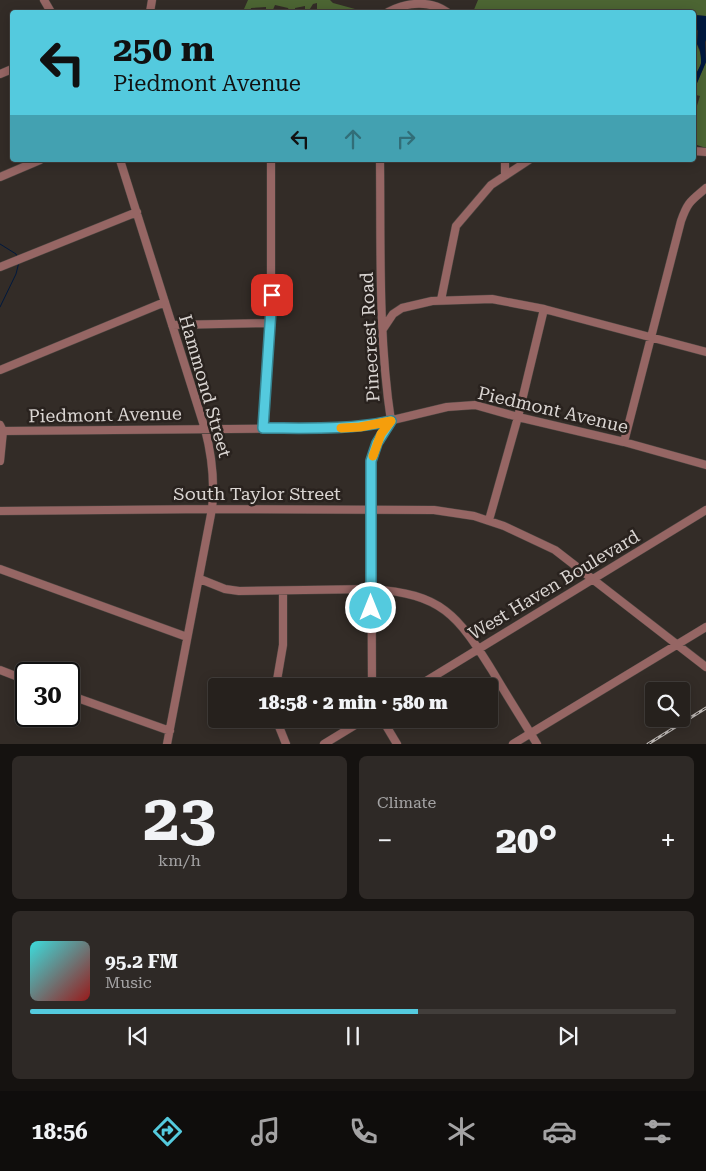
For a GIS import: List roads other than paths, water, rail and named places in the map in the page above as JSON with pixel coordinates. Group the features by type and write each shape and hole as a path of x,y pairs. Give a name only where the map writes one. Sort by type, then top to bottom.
{"street":[{"path":"392,10 405,4 424,1 435,4 444,10"},
{"path":"0,177 35,162"},
{"name":"Hammond Street","path":"121,162 205,428 213,465 212,509 167,744"},
{"path":"263,428 271,323 271,162"},
{"name":"Pinecrest Road","path":"372,678 371,461 377,443 391,421 386,392 382,331 380,162"},
{"path":"505,162 505,175"},
{"path":"440,300 456,226 490,185 526,162"},
{"path":"624,442 681,221 686,206 706,188"},
{"path":"0,267 137,212"},
{"path":"382,331 387,320 402,308 440,300 492,299 544,309 706,352"},
{"path":"0,370 165,302"},
{"path":"489,520 518,417 544,309"},
{"path":"172,325 271,323"},
{"name":"Piedmont Avenue","path":"2,428 352,427 391,421 464,405 475,405 624,442 706,465"},
{"path":"0,461 2,428"},
{"name":"South Taylor Street","path":"0,511 212,509 434,510 489,520 555,550 675,645 706,667"},
{"name":"West Haven Boulevard","path":"431,678 706,510"},
{"path":"0,569 188,637"},
{"path":"200,579 225,590 283,591 371,588 406,593 436,604 464,627 536,744"},
{"path":"278,678 284,644 283,591"},
{"path":"512,744 706,627"},
{"path":"0,670 15,676"},
{"path":"80,699 170,731"},
{"path":"280,728 286,744"},
{"path":"324,744 350,728"},
{"path":"387,728 397,744"}],"water":[{"path":"696,15 706,16 706,62 696,85 696,74 701,64 700,50 697,44 698,31 696,28"}],"waterway":[{"path":"0,244 17,256"},
{"path":"0,307 16,274 19,262"}],"railway":[{"path":"648,744 706,708"}]}
